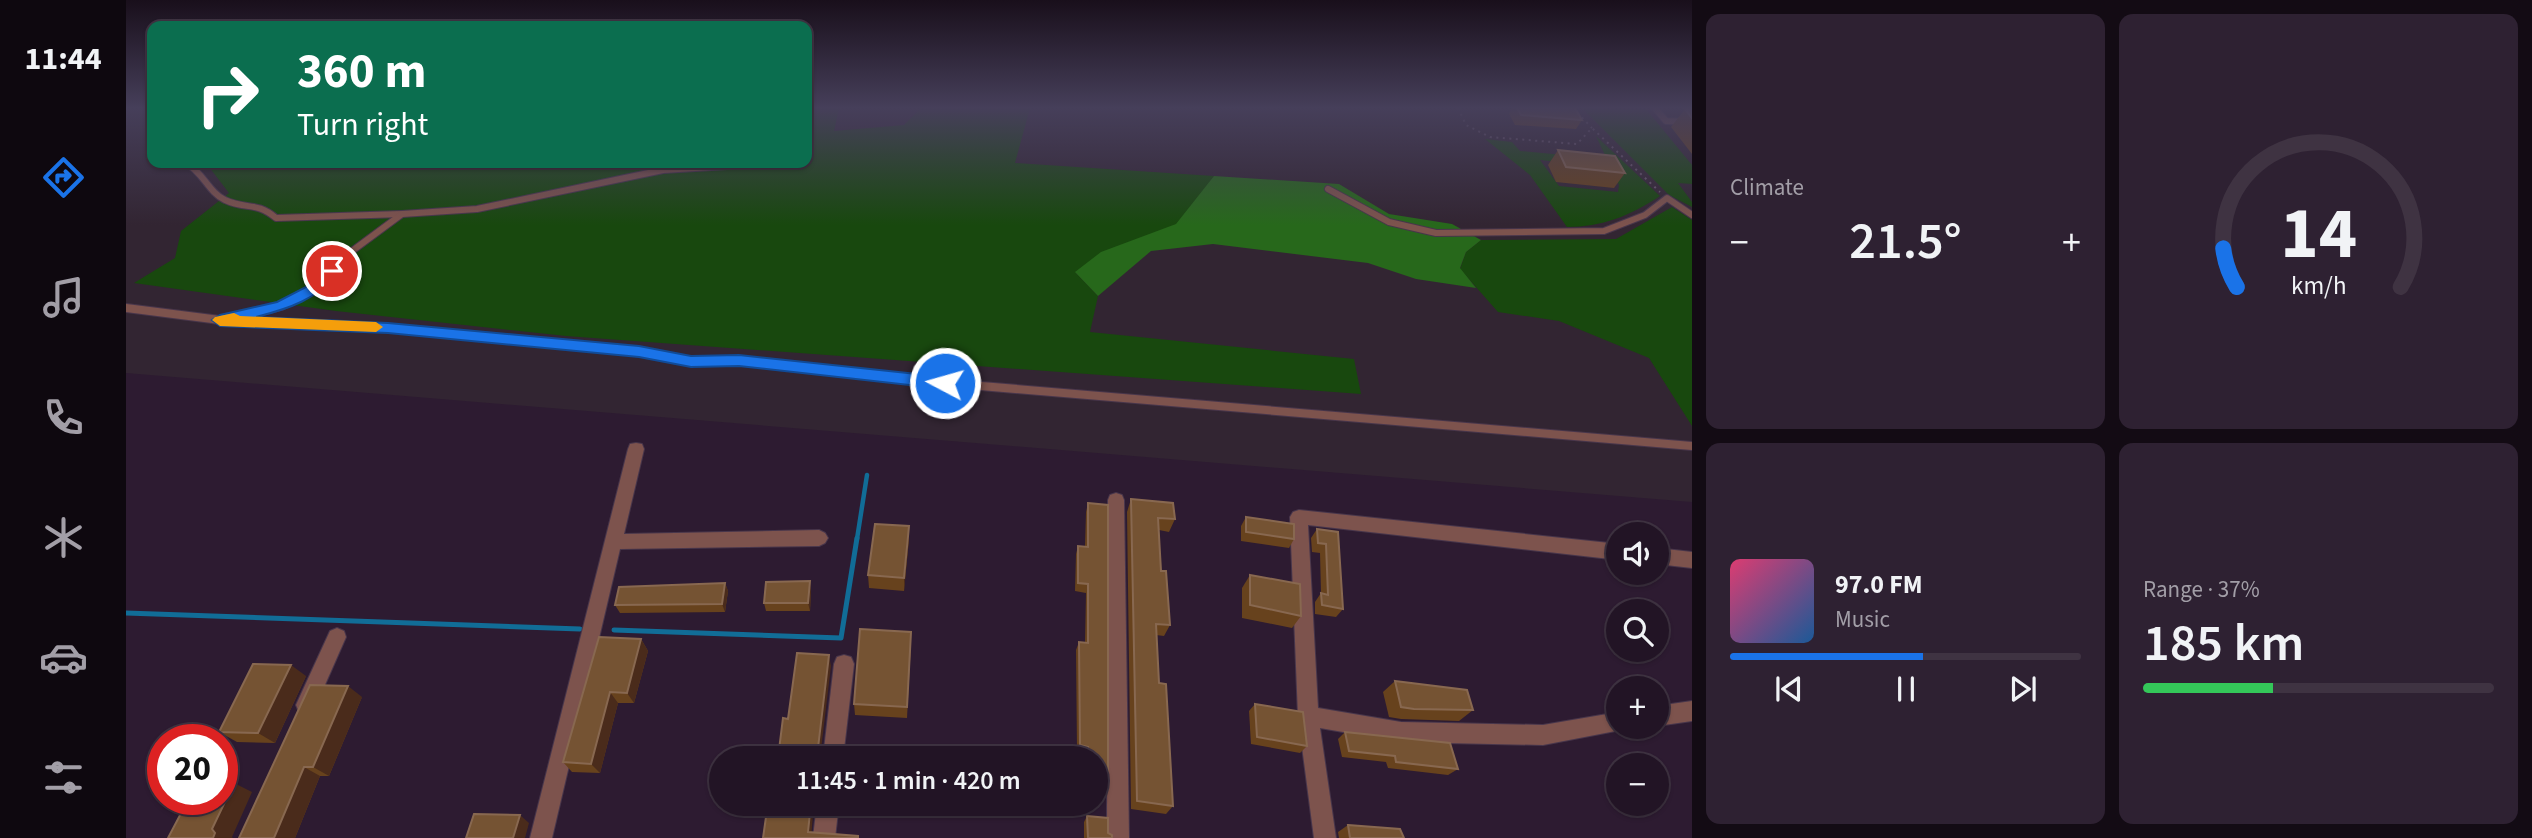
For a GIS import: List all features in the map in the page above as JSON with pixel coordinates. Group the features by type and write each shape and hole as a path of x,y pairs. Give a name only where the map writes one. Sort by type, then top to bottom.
{"street":[{"path":"541,838 636,449"},
{"path":"1116,500 1118,838"},
{"path":"1325,838 1308,716 1299,517 1606,551"},
{"path":"614,542 819,538"},
{"path":"1669,557 1692,560"},
{"path":"297,725 337,637"},
{"path":"834,746 844,664"},
{"path":"1669,714 1692,711"},
{"path":"1308,716 1401,732 1543,736 1606,724"},
{"path":"824,838 827,816"}],"lane":[{"path":"196,168 222,199 238,205 263,207 276,218 477,209 663,170 714,168"},
{"path":"1328,189 1389,222 1448,233 1604,231 1645,215 1667,198 1692,215"},
{"path":"220,320 281,306 317,288 348,254 402,214"},
{"path":"126,308 220,320 388,328 639,351 691,361 739,361 970,385 1692,446"}],"path":[{"path":"1612,147 1667,198"}],"shaded area":[{"path":"126,147 147,147 147,168 812,168 812,147 1692,147 1692,502 126,373"}],"green space":[{"path":"812,147 1019,147 1015,163 1214,176 1181,222 1076,273 1098,296 1090,332 1354,359 1361,394 566,336 336,311 134,283 175,258 181,231 229,193 210,168 812,168"},
{"path":"1495,147 1517,147 1520,151 1595,158 1603,167 1540,160 1559,186 1618,192 1619,185 1601,147 1608,147 1660,196 1615,219 1592,225 1567,227 1530,175"},
{"path":"1621,147 1677,147 1692,165 1692,184 1678,183 1692,202 1692,207 1669,195"},
{"path":"1214,176 1339,184 1389,214 1452,224 1481,240 1466,252 1460,268 1476,288 1416,279 1368,263 1213,244 1151,251 1098,296 1075,272 1101,252 1176,224"},
{"path":"1672,207 1692,220 1692,426 1649,358 1559,321 1498,312 1460,269 1466,252 1481,240 1616,239"}],"building":[{"path":"1558,150 1615,156 1625,173 1566,167"},
{"path":"1131,499 1173,503 1175,519 1158,518 1161,571 1166,571 1170,625 1156,624 1159,683 1166,684 1173,806 1137,801"},
{"path":"1088,503 1108,505 1108,746 1080,745 1079,642 1088,643 1088,584 1078,583 1078,546 1088,547"},
{"path":"1246,517 1294,524 1294,539 1246,532"},
{"path":"875,524 909,526 904,578 868,575"},
{"path":"1317,529 1338,532 1343,609 1322,605 1321,593 1328,595 1326,544 1318,543"},
{"path":"1250,575 1300,584 1301,616 1250,605"},
{"path":"810,581 808,603 764,603 766,582"},
{"path":"725,583 722,604 615,605 619,587"},
{"path":"860,629 911,632 907,707 854,704"},
{"path":"599,637 641,639 627,693 610,692 591,764 563,762"},
{"path":"797,653 829,655 818,746 780,746 783,718 788,719"},
{"path":"253,664 291,665 258,733 238,732 238,724 223,724"},
{"path":"1395,681 1467,690 1473,710 1401,707"},
{"path":"310,685 348,686 313,767 304,767 274,838 239,838"},
{"path":"1255,704 1303,712 1307,746 1257,737"},
{"path":"1345,732 1450,743 1458,769 1396,762 1395,756 1349,751"},
{"path":"474,814 520,815 513,838 466,838"},
{"path":"180,815 219,815 212,829 215,833 213,838 168,838"},
{"path":"766,816 810,816 808,832 858,836 858,838 763,838"},
{"path":"1087,816 1108,818 1108,833 1112,838 1088,838"},
{"path":"1348,825 1400,829 1404,838 1350,838"}],"waterway":[{"path":"857,539 867,475"},
{"path":"614,630 841,638 857,538"},
{"path":"126,613 580,629"}],"slow traffic":[{"path":"234,318 220,320 376,327"}],"route":[{"path":"332,271 317,288 281,306 254,315 220,320 388,328 639,351 691,361 739,361 945,383"}]}
